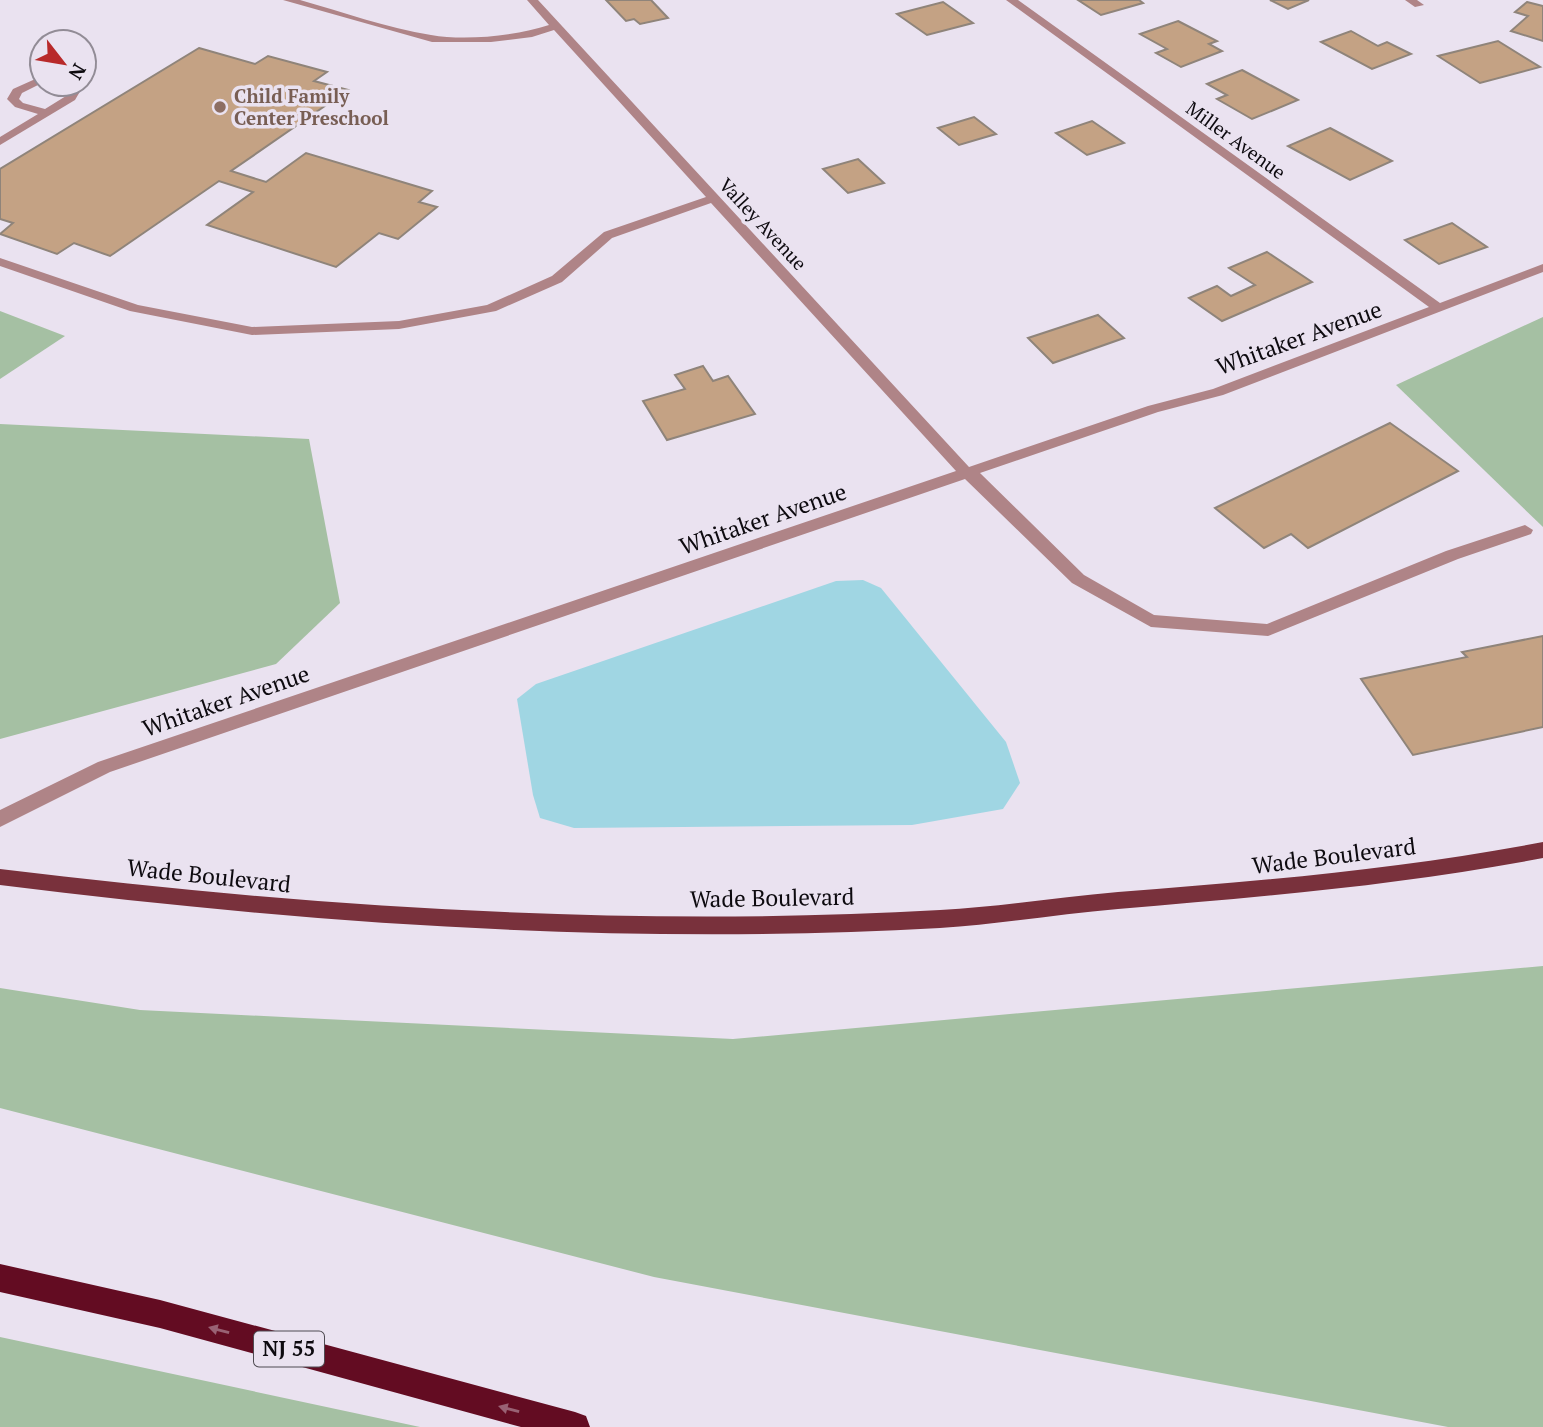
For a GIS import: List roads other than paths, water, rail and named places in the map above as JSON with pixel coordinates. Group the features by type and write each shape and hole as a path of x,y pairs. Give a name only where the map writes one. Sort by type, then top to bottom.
{"highway":[{"name":"NJ 55","path":"0,1278 160,1314 575,1427"}],"main road":[{"name":"Wade Boulevard","path":"0,877 335,913 732,925 942,919 1139,899 1251,892 1501,859 1543,850"}],"street":[{"path":"288,0 432,39 491,39 556,26"},
{"name":"Valley Avenue","path":"532,0 969,474 1078,579 1151,621 1268,630 1452,555 1525,530"},
{"name":"Miller Avenue","path":"1011,0 1440,309"},
{"path":"28,85 16,91 13,99 19,105 47,113"},
{"path":"0,142 71,98"},
{"path":"0,262 135,307 252,331 399,325 491,308 557,279 608,235 713,198"},
{"name":"Whitaker Avenue","path":"0,819 103,767 969,474 1153,409 1218,392 1543,268"}],"water":[{"path":"863,580 881,588 1006,742 1020,783 1003,809 912,825 574,828 540,818 533,795 517,699 536,684 836,581"}],"place":[{"name":"Child Family Center Preschool","path":"220,107"}]}
